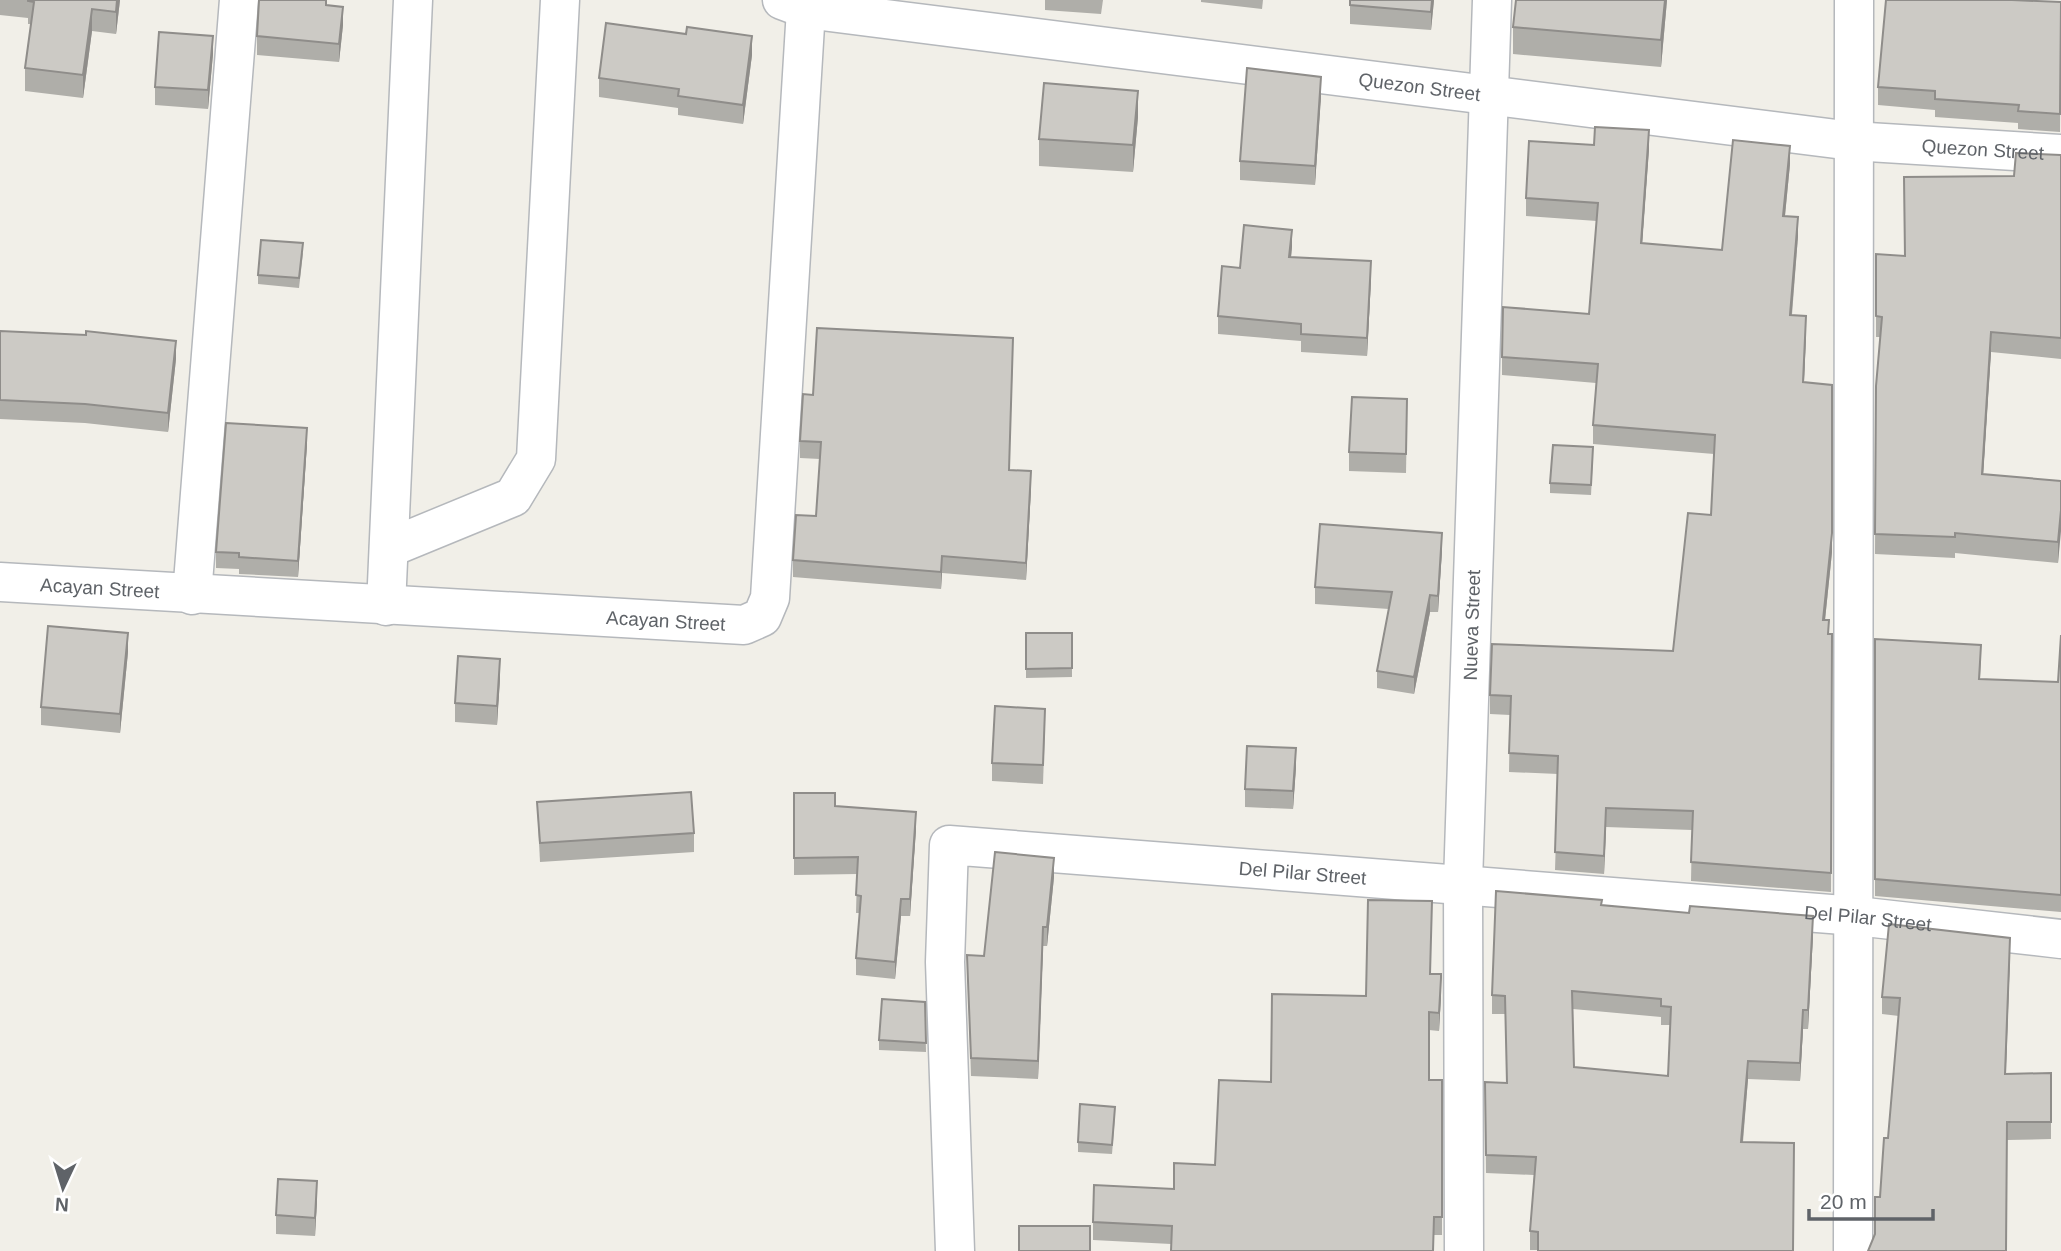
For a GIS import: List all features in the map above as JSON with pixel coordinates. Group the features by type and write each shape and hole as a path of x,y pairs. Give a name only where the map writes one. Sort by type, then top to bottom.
{"street":[{"path":"192,595 239,0"},
{"path":"386,606 413,0"},
{"path":"388,548 513,497 536,459 560,0"},
{"name":"Nueva Street","path":"1464,1251 1463,883 1492,0"},
{"path":"1853,1251 1856,916 1852,141 1854,0"},
{"name":"Acayan Street","path":"0,582 744,625 762,617 770,598 794,4"},
{"name":"Quezon Street","path":"794,4 1490,97 1852,141 2061,153"},
{"name":"Del Pilar Street","path":"955,1251 945,962 950,845 1463,883 1856,916 2061,939"}],"building":[{"path":"28,0 117,0 116,12 92,9 83,75 25,68 34,2"},
{"path":"259,0 326,0 326,5 343,7 339,44 257,36"},
{"path":"1350,0 1432,0 1431,12 1350,5"},
{"path":"1516,0 1665,0 1661,40 1513,27"},
{"path":"1886,0 2061,2 2060,114 2018,111 2019,105 1935,99 1935,91 1878,87"},
{"path":"606,23 686,34 687,27 752,36 743,105 678,96 679,89 599,78"},
{"path":"159,32 213,36 208,90 155,87"},
{"path":"1247,68 1321,77 1315,166 1240,161"},
{"path":"1044,83 1138,91 1133,145 1039,139"},
{"path":"1595,127 1649,130 1641,243 1722,250 1733,140 1790,146 1783,216 1798,217 1790,315 1806,316 1803,382 1832,385 1832,533 1823,620 1829,620 1828,634 1832,634 1831,873 1691,862 1693,811 1606,808 1604,856 1555,852 1558,756 1509,753 1511,696 1490,695 1492,644 1673,651 1688,513 1711,515 1715,435 1593,425 1598,364 1502,357 1503,307 1589,314 1598,203 1526,198 1529,141 1594,145"},
{"path":"2016,153 2061,155 2061,338 1991,332 1982,474 2061,481 2058,542 1955,533 1955,537 1875,534 1876,386 1882,317 1876,316 1876,254 1905,256 1904,177 2014,176"},
{"path":"1244,225 1292,230 1289,257 1371,261 1367,338 1301,334 1301,324 1218,316 1222,266 1240,268"},
{"path":"261,240 303,243 299,278 258,275"},
{"path":"817,328 1013,338 1009,470 1031,471 1026,563 942,556 941,572 793,560 796,515 816,516 821,442 800,441 803,394 813,395"},
{"path":"0,331 86,335 86,331 176,341 168,413 85,404 0,400"},
{"path":"1352,397 1407,399 1406,454 1349,452"},
{"path":"226,423 307,428 298,561 239,557 239,553 216,552"},
{"path":"1553,445 1593,447 1591,485 1550,483"},
{"path":"1320,524 1442,533 1438,596 1430,595 1414,677 1377,671 1392,592 1315,587"},
{"path":"48,626 128,633 120,714 41,707"},
{"path":"1026,633 1072,633 1072,668 1026,669"},
{"path":"2061,635 2061,895 1875,879 1875,639 1981,645 1979,679 2058,682"},
{"path":"458,656 500,659 497,706 455,703"},
{"path":"995,706 1045,709 1043,765 992,763"},
{"path":"1247,746 1296,748 1293,791 1245,789"},
{"path":"691,792 694,833 540,843 537,802"},
{"path":"794,793 835,793 835,806 916,812 910,899 901,899 895,962 856,958 861,896 856,895 858,857 794,858"},
{"path":"995,852 1054,858 1047,927 1043,927 1038,1061 971,1058 967,955 984,956"},
{"path":"1496,891 1602,900 1601,905 1689,913 1690,906 1813,916 1808,1010 1803,1010 1800,1063 1748,1061 1741,1142 1794,1143 1793,1251 1538,1251 1538,1232 1530,1231 1536,1157 1486,1155 1485,1082 1507,1083 1505,996 1492,995","holes":["1572,991 1661,999 1661,1006 1671,1007 1668,1076 1574,1067"]},
{"path":"1368,900 1432,901 1430,974 1441,974 1441,978 1439,1013 1429,1012 1429,1080 1442,1080 1442,1217 1434,1217 1433,1251 1171,1251 1172,1226 1093,1222 1094,1185 1174,1189 1174,1163 1215,1165 1219,1080 1271,1082 1272,994 1366,996"},
{"path":"1889,924 2010,938 2005,1074 2051,1073 2051,1122 2007,1122 2006,1251 1868,1251 1875,1234 1875,1197 1880,1197 1884,1138 1888,1138 1900,998 1882,997"},
{"path":"882,999 925,1002 926,1043 879,1040"},
{"path":"1080,1104 1115,1107 1112,1145 1078,1142"},
{"path":"278,1179 317,1181 315,1218 276,1215"},
{"path":"1019,1226 1090,1226 1090,1251 1019,1251"}]}
